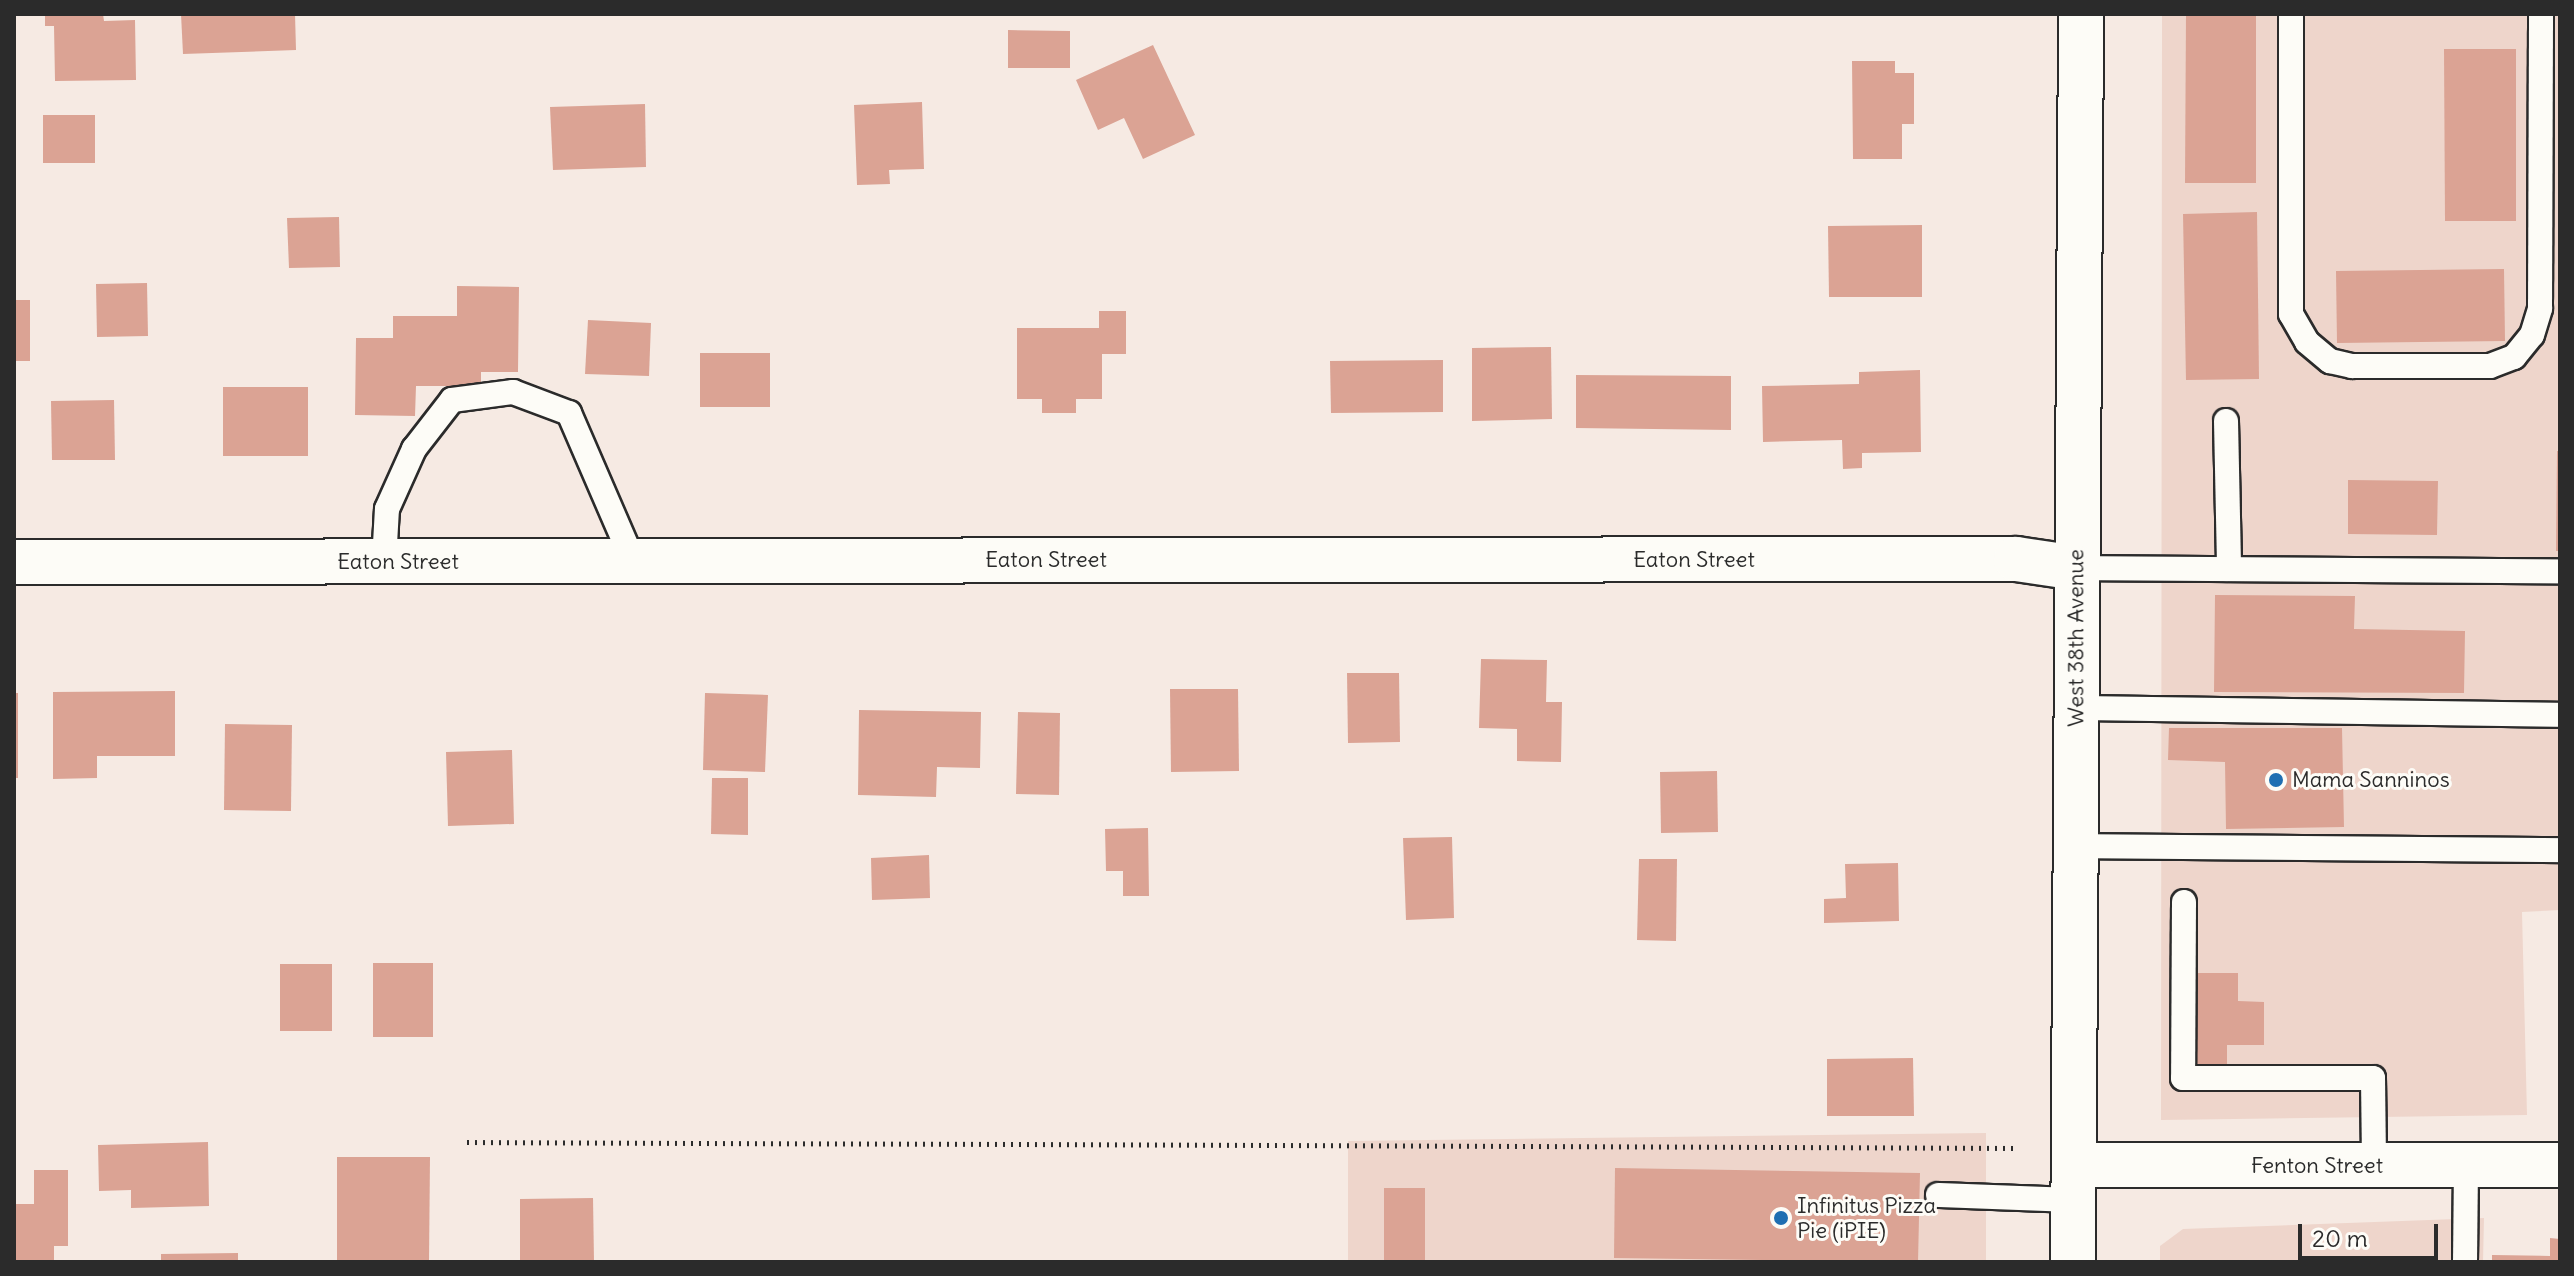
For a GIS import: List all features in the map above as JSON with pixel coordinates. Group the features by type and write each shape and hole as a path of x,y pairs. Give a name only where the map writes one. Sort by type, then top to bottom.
{"street":[{"name":"West 38th Avenue","path":"2073,1262 2081,14"},
{"name":"Eaton Street","path":"14,562 2016,559 2077,568"},
{"name":"Fenton Street","path":"2074,1183 2374,1165 2560,1165"}],"lane":[{"path":"2291,14 2291,314 2318,352 2330,361 2352,366 2490,366 2514,357 2532,335 2540,308 2541,14"},
{"path":"384,562 387,509 414,449 452,400 513,392 569,413 633,561"},
{"path":"2226,421 2229,569"},
{"path":"2077,568 2560,571"},
{"path":"2076,708 2560,715"},
{"path":"2075,846 2560,850"},
{"path":"2184,902 2183,1078 2373,1078 2374,1165"},
{"path":"2465,1262 2466,1165"},
{"path":"1938,1195 2074,1183"}],"path":[{"path":"467,1142 2015,1148"}],"shaded area":[{"path":"2162,14 2560,14 2560,910 2522,912 2527,1115 2161,1120"},
{"path":"1986,1133 1986,1262 1348,1262 1348,1141"},
{"path":"2484,1218 2483,1262 2160,1262 2160,1246 2183,1229"}],"building":[{"path":"45,14 103,14 104,21 135,20 136,80 55,81 54,26 45,26"},
{"path":"181,14 295,14 296,50 183,54"},
{"path":"2186,14 2256,14 2256,183 2185,183"},
{"path":"1008,30 1070,31 1070,68 1008,68"},
{"path":"1153,45 1195,135 1143,159 1124,118 1098,130 1076,80"},
{"path":"2444,49 2516,49 2516,221 2445,221"},
{"path":"1852,61 1895,61 1895,73 1914,73 1914,124 1902,124 1902,159 1853,159"},
{"path":"922,102 924,169 889,170 890,184 857,185 854,105"},
{"path":"645,104 646,167 553,170 550,107"},
{"path":"43,115 95,115 95,163 43,163"},
{"path":"2257,212 2259,379 2186,380 2183,214"},
{"path":"339,217 340,267 289,268 287,218"},
{"path":"1922,225 1922,297 1829,297 1828,226"},
{"path":"2504,269 2505,341 2337,343 2336,271"},
{"path":"147,283 148,336 97,337 96,284"},
{"path":"457,286 519,287 518,372 481,372 481,386 416,386 415,416 355,415 356,338 393,338 393,316 457,316"},
{"path":"14,300 30,300 30,361 14,361"},
{"path":"1099,311 1126,311 1126,354 1102,354 1102,399 1076,399 1076,413 1042,413 1042,399 1017,399 1017,328 1099,328"},
{"path":"588,320 651,323 649,376 585,374"},
{"path":"1551,347 1552,419 1472,421 1472,348"},
{"path":"700,353 770,353 770,407 700,407"},
{"path":"1443,360 1443,412 1331,413 1330,361"},
{"path":"1920,370 1921,452 1862,453 1862,468 1843,469 1842,440 1763,442 1762,386 1859,384 1859,372"},
{"path":"1576,375 1731,376 1731,430 1576,428"},
{"path":"223,387 308,387 308,456 223,456"},
{"path":"114,400 115,460 52,460 51,401"},
{"path":"2557,451 2560,451 2560,551 2556,551"},
{"path":"2348,480 2438,481 2437,535 2348,534"},
{"path":"2215,595 2355,596 2354,629 2465,631 2464,693 2214,692"},
{"path":"1481,659 1547,660 1546,702 1562,702 1561,762 1517,761 1517,729 1479,728"},
{"path":"1347,673 1399,673 1400,742 1348,743"},
{"path":"1170,689 1238,689 1239,771 1171,772"},
{"path":"175,691 175,756 97,756 97,778 53,779 53,692"},
{"path":"14,693 18,693 18,778 14,778"},
{"path":"705,693 768,695 765,772 703,770"},
{"path":"859,710 981,712 980,768 937,767 936,797 858,795"},
{"path":"1018,712 1060,713 1059,795 1016,794"},
{"path":"225,724 292,725 291,811 224,810"},
{"path":"2169,728 2342,728 2344,827 2226,829 2225,762 2168,760"},
{"path":"512,750 514,824 448,826 446,752"},
{"path":"1717,771 1718,832 1661,833 1660,772"},
{"path":"712,778 748,778 748,835 711,834"},
{"path":"1148,828 1149,896 1123,896 1123,871 1106,871 1105,829"},
{"path":"1452,837 1454,918 1406,920 1403,838"},
{"path":"929,855 930,898 872,900 871,858"},
{"path":"1639,859 1677,859 1676,941 1637,940"},
{"path":"1898,863 1899,921 1824,923 1824,899 1846,898 1845,864"},
{"path":"373,963 433,963 433,1037 373,1037"},
{"path":"280,964 332,964 332,1031 280,1031"},
{"path":"2194,973 2238,973 2238,1001 2264,1002 2264,1045 2227,1045 2227,1073 2193,1072"},
{"path":"1913,1058 1914,1116 1827,1116 1827,1059"},
{"path":"208,1142 209,1206 131,1208 131,1190 99,1191 98,1145"},
{"path":"337,1157 430,1157 429,1262 337,1262"},
{"path":"1615,1168 1920,1173 1918,1262 1614,1258"},
{"path":"34,1170 68,1170 68,1246 54,1246 54,1262 14,1262 14,1204 34,1204"},
{"path":"1384,1188 1425,1188 1425,1262 1384,1262"},
{"path":"593,1198 594,1262 520,1262 520,1199"},
{"path":"2550,1238 2560,1239 2560,1262 2492,1262 2492,1255 2550,1256"},
{"path":"238,1253 238,1262 161,1262 161,1254"}],"place":[{"name":"Mama Sanninos","path":"2276,780"},
{"name":"Infinitus Pizza Pie (iPIE)","path":"1781,1218"}]}
